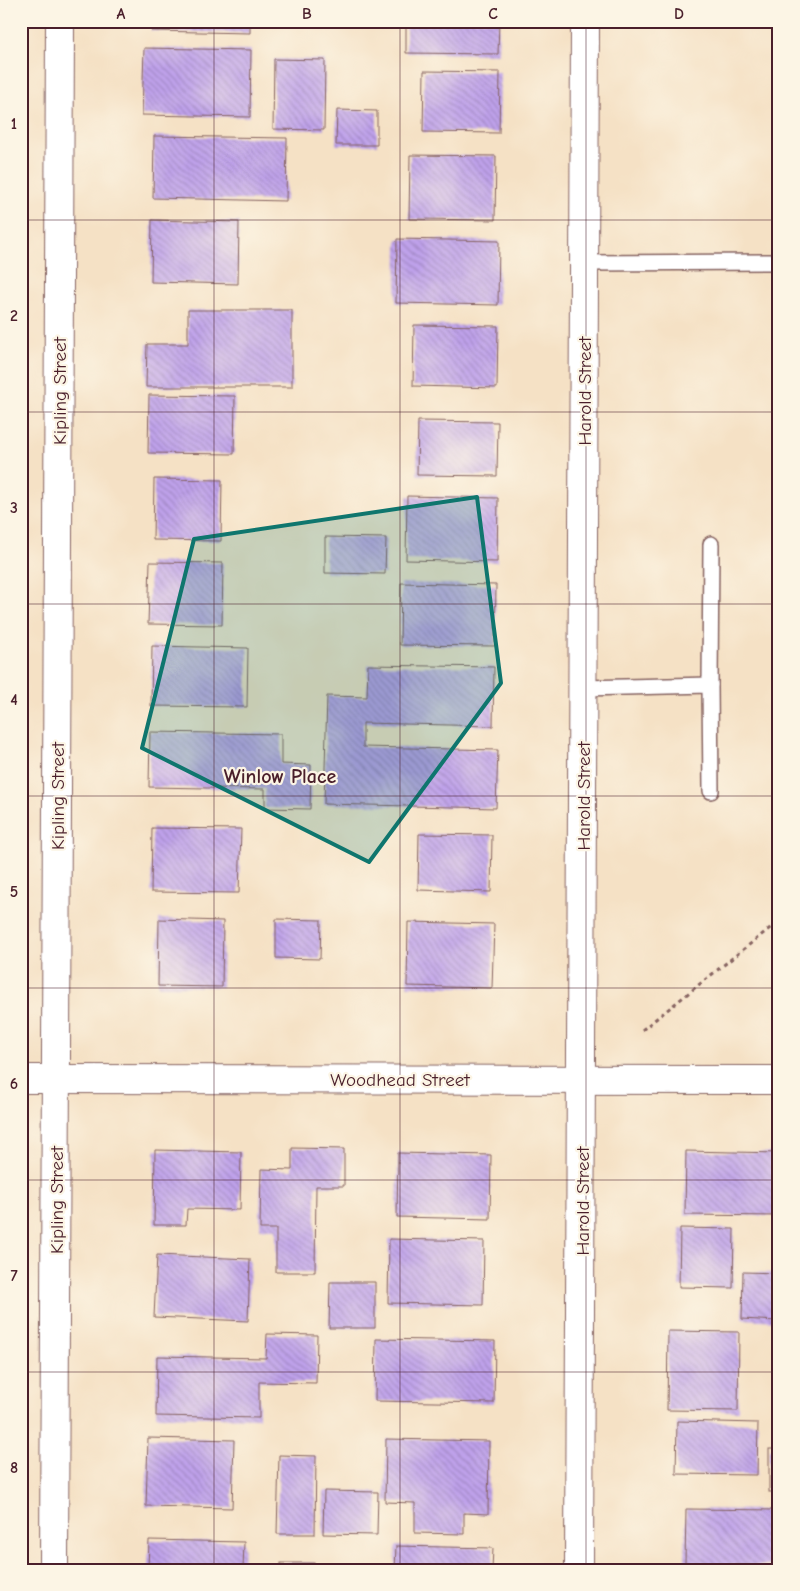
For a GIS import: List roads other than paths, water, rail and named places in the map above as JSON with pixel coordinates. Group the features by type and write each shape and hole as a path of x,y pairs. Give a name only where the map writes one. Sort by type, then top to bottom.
{"street":[{"name":"Kipling Street","path":"54,1570 60,21"},
{"name":"Harold Street","path":"579,1570 586,21"},
{"name":"Woodhead Street","path":"21,1079 779,1080"}],"lane":[{"path":"585,263 779,262"},
{"path":"711,544 711,791"},
{"path":"583,688 710,685"}],"district":[{"name":"Winlow Place","path":"280,776"}]}
